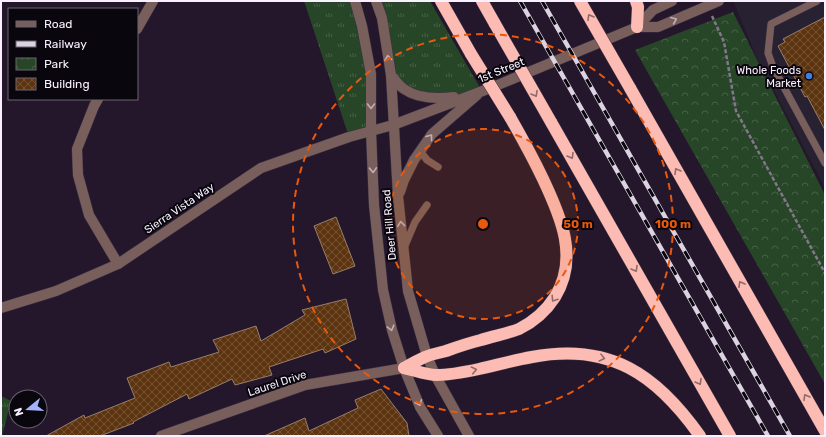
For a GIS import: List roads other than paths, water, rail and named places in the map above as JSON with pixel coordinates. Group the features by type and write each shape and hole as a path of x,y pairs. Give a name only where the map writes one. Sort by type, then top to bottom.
{"highway":[{"path":"404,368 426,356 512,332 537,318 556,296 562,284 567,254 566,238 554,201 527,148 441,1"},
{"path":"482,1 730,436"},
{"path":"580,1 825,431"},
{"path":"636,1 638,7 637,27"},
{"path":"404,368 435,375 457,373 546,355 570,353 595,356 638,372 670,399 700,436"}],"street":[{"path":"138,27 152,1"},
{"name":"Deer Hill Road","path":"355,1 362,26 371,74 371,131 374,205 383,290 392,330 404,368 420,407 438,436"},
{"name":"Deer Hill Road","path":"376,1 382,18 391,75 398,196 408,291 426,356 469,436"},
{"name":"1st Street","path":"637,27 653,10 672,1"},
{"name":"1st Street","path":"371,131 393,125 470,95 637,27 658,26 719,1"},
{"path":"391,75 402,89 418,96 440,99 470,95"},
{"path":"398,196 414,160 432,134 482,90"},
{"path":"97,100 77,149 78,174 89,215 118,264"},
{"name":"Sierra Vista Way","path":"1,308 56,291 118,264 261,168 349,137 371,131"},
{"name":"Laurel Drive","path":"162,436 305,386 404,368"}],"lane":[{"path":"817,1 771,24 768,53 773,67 825,163"},
{"path":"420,151 427,160 438,168"},
{"path":"403,250 415,222 427,205"}],"railway":[{"path":"520,1 768,436"},
{"path":"542,1 790,436"}],"place":[{"name":"Whole Foods Market","path":"809,76"}]}
